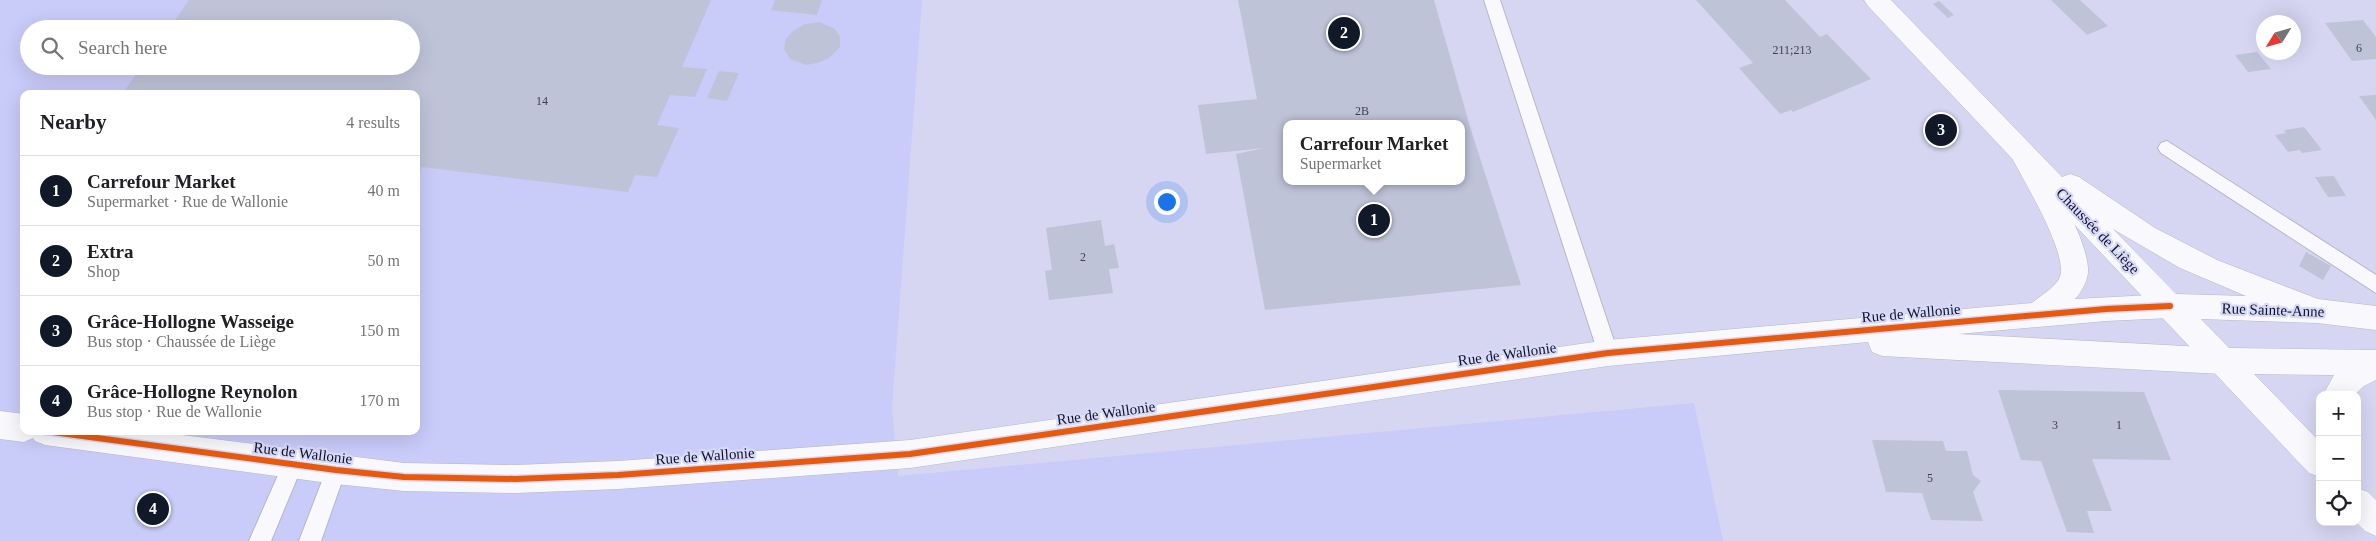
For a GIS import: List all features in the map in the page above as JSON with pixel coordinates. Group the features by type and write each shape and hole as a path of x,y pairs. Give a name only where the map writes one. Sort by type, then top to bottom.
{"street":[{"name":"Chaussée de Liège","path":"1876,0 2316,459"},
{"path":"2022,152 2110,213 2172,251 2236,280 2317,311"},
{"path":"2022,152 2068,240 2075,269 2075,275 2070,286 2038,315"},
{"name":"Rue de Wallonie","path":"75,435 336,470 404,477 515,479 628,474 910,454 1608,353 2106,308 2170,306"},
{"name":"Rue Sainte-Anne","path":"2170,306 2317,311 2376,318"},
{"name":"Rue de Wallonie","path":"1783,337 2222,361"},
{"path":"2222,361 2376,363"},
{"path":"2340,391 2353,376 2376,367"},
{"path":"0,425 20,428"},
{"path":"2361,506 2376,521"}],"lane":[{"path":"1492,0 1608,353"},
{"path":"2167,148 2376,285"},
{"path":"260,541 293,464"},
{"path":"310,541 336,470"}],"shaded area":[{"path":"0,0 922,0 892,407 898,476 1694,403 1723,541 0,541"}],"building":[{"path":"189,0 711,0 682,67 707,69 695,97 670,95 657,125 679,128 657,177 635,175 628,192 422,167 420,171 420,90 125,90 136,75 420,75 420,20 175,20"},
{"path":"775,0 822,0 817,15 771,10"},
{"path":"1238,0 1434,0 1471,130 1521,285 1265,310 1236,154 1264,148 1206,154 1198,105 1257,99"},
{"path":"1696,0 1785,0 1820,37 1827,34 1871,79 1793,112 1791,110 1780,114 1739,68 1753,63"},
{"path":"2051,0 2080,0 2108,26 2087,35"},
{"path":"1939,1 1954,15 1948,18 1933,4"},
{"path":"2363,20 2376,37 2376,59 2352,61 2325,23"},
{"path":"819,22 835,29 840,37 840,47 829,58 817,63 806,65 790,59 784,49 786,39 793,31 805,24"},
{"path":"2256,52 2256,60 2264,60 2271,69 2248,72 2235,55"},
{"path":"719,71 739,73 727,101 707,98"},
{"path":"2376,95 2376,120 2359,96"},
{"path":"2304,127 2322,150 2302,153 2300,150 2288,152 2275,135 2286,133 2284,130"},
{"path":"2334,176 2346,196 2328,197 2315,177"},
{"path":"1101,220 1105,246 1114,244 1119,268 1109,269 1113,293 1049,300 1045,271 1052,270 1046,228"},
{"path":"2306,252 2331,266 2323,280 2299,266"},
{"path":"1998,390 2144,392 2171,460 2092,459 2112,511 2087,511 2094,533 2067,532 2041,461 2021,460"},
{"path":"1872,440 1943,441 1946,451 1967,451 1973,475 1981,481 1973,492 1983,521 1931,520 1922,493 1886,492"}],"cycle path":[{"path":"75,435 336,470 404,477 515,479 618,475 910,454 1608,353 2106,309 2170,306"}],"place":[{"name":"Extra","path":"1344,33"},
{"name":"Grâce-Hollogne Wasseige","path":"1941,130"},
{"name":"Carrefour Market","path":"1374,220"},
{"name":"Grâce-Hollogne Reynolon","path":"153,509"}]}
